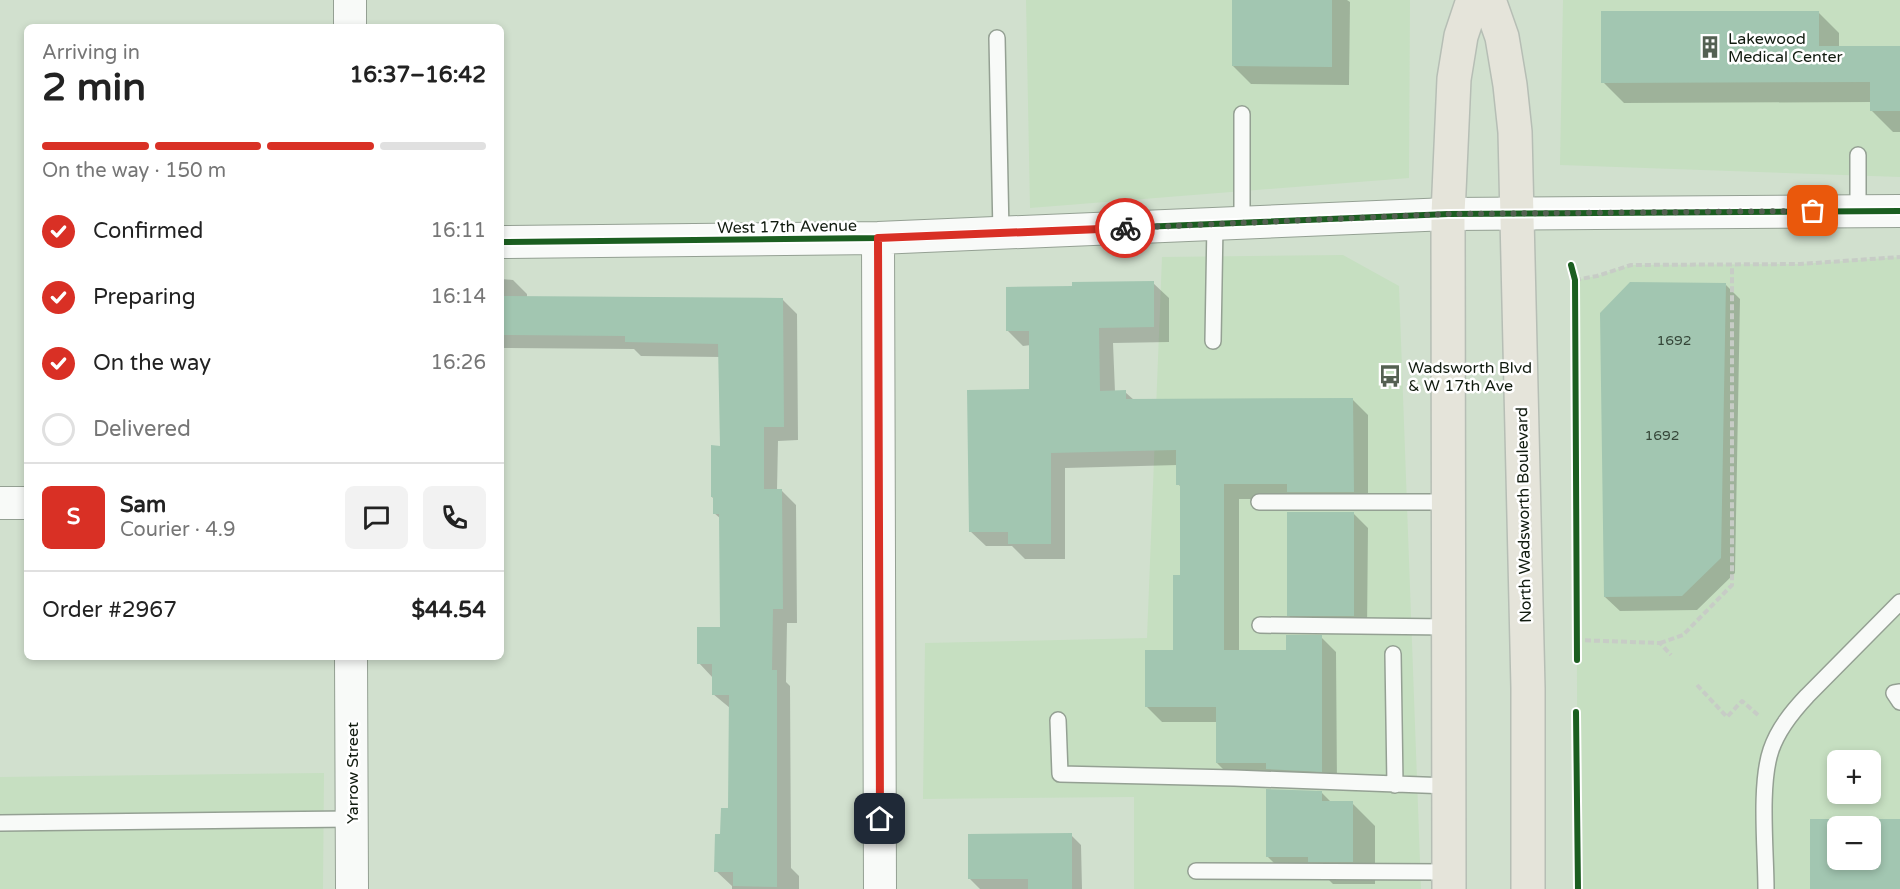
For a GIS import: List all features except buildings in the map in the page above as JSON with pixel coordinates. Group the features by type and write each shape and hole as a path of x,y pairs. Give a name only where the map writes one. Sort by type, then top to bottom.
{"main road":[{"path":"1449,880 1448,214 1454,79 1461,36 1473,0"},
{"name":"North Wadsworth Boulevard","path":"1489,0 1502,37 1515,132 1528,688 1528,889"}],"street":[{"path":"350,0 350,24"},
{"name":"West 17th Avenue","path":"504,242 878,238 1448,214 1900,211"},
{"path":"878,238 880,889"},
{"path":"0,503 24,502"},
{"name":"Yarrow Street","path":"351,660 352,889"}],"lane":[{"path":"997,38 1001,233"},
{"path":"1213,341 1242,114"},
{"path":"1858,155 1858,211"},
{"path":"1259,502 1449,502"},
{"path":"1766,889 1766,782 1771,750 1775,740 1792,713 1900,602"},
{"path":"1260,625 1449,627"},
{"path":"1393,654 1395,784"},
{"path":"1058,720 1060,774 1449,786"},
{"path":"0,823 352,819"},
{"path":"1196,871 1449,880"}],"path":[{"path":"1575,280 1631,265 1800,264 1900,257"},
{"path":"1576,640 1660,643 1683,635 1732,585 1732,265"},
{"path":"1573,273 1575,292"},
{"path":"1576,629 1577,650"},
{"path":"1660,643 1671,655"},
{"path":"1697,685 1727,717 1742,701 1758,715"}],"shaded area":[{"path":"1026,0 1410,0 1409,178 1030,208"},
{"path":"1563,0 1900,0 1900,177 1560,165"},
{"path":"1343,255 1399,286 1421,889 1134,889 1134,797 923,799 925,643 1147,638 1162,257"},
{"path":"1900,257 1900,889 1578,889 1575,280 1597,276 1631,265 1800,264"},
{"path":"324,773 323,889 0,889 0,777"}],"cycle path":[{"path":"504,242 878,238 1448,214 1900,211"},
{"path":"1571,265 1575,280 1577,660"},
{"path":"1576,712 1578,889"}],"way so far":[{"path":"1125,228 1448,214 1813,211"}],"place":[{"name":"Lakewood Medical Center","path":"1710,47"},
{"name":"Wadsworth Blvd & W 17th Ave","path":"1390,376"}],"route":[{"path":"880,819 878,238 1125,228"}]}
